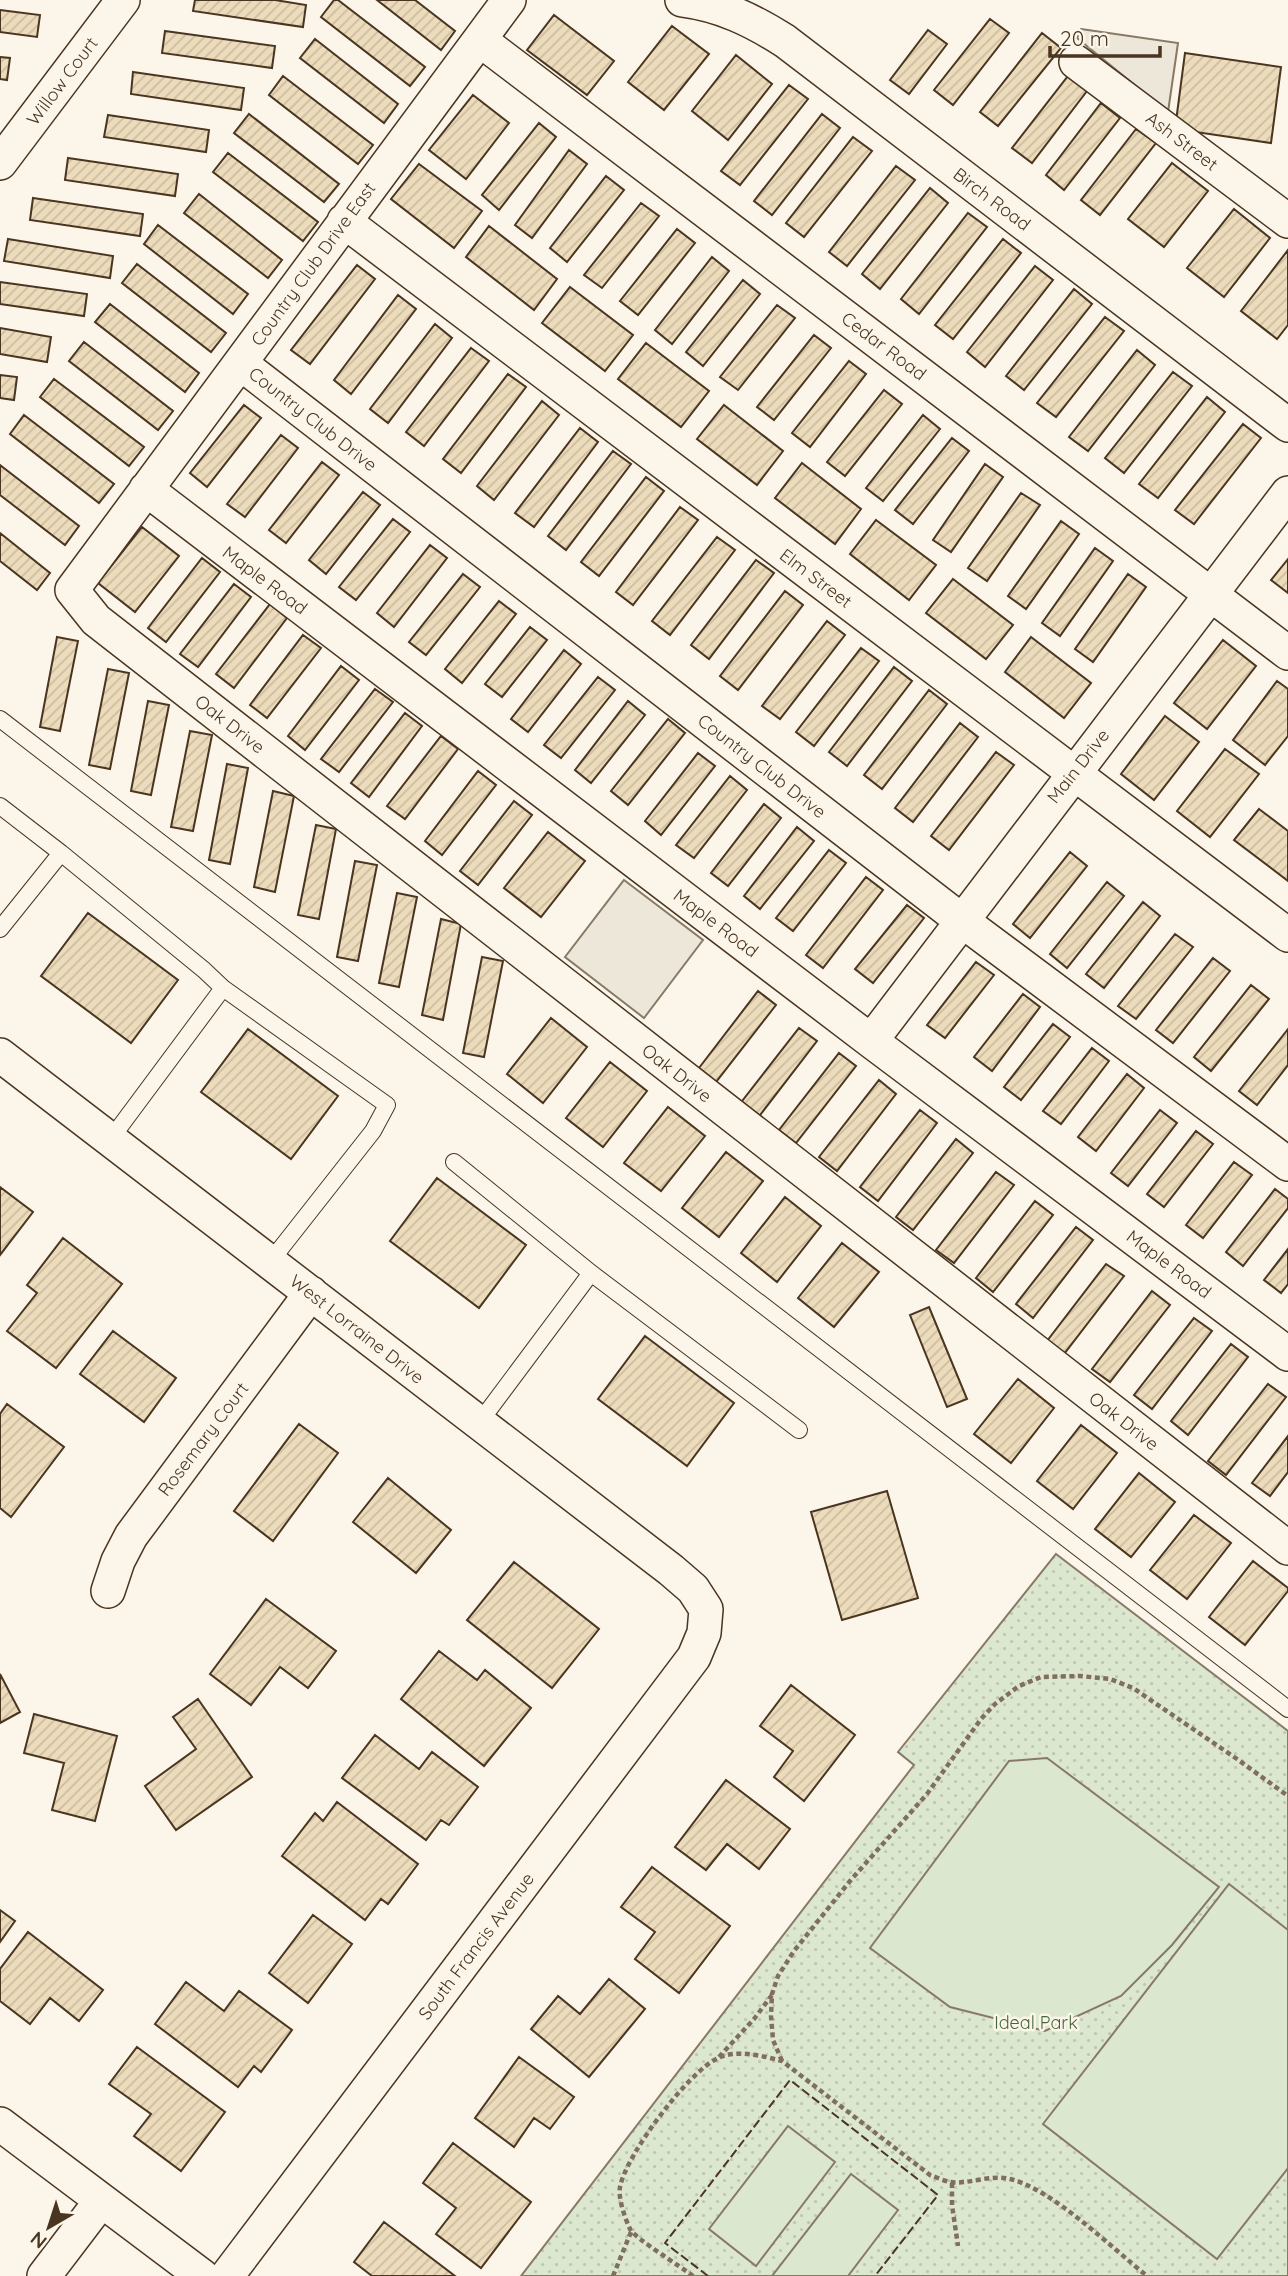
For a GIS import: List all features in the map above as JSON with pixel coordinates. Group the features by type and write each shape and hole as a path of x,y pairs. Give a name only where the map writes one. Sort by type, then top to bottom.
{"street":[{"name":"Willow Court","path":"0,163 123,0"},
{"path":"480,40 509,0"},
{"name":"Birch Road","path":"682,0 723,8 745,17 785,41 1288,425"},
{"name":"Country Club Drive East","path":"72,590 480,40"},
{"name":"Cedar Road","path":"480,40 1288,653"},
{"name":"Ash Street","path":"1076,62 1288,221"},
{"name":"Elm Street","path":"344,221 1288,935"},
{"name":"Country Club Drive","path":"240,363 961,920 1288,1164"},
{"name":"Maple Road","path":"146,489 871,1041 1288,1354"},
{"name":"Main Drive","path":"871,1041 1288,494"},
{"name":"Oak Drive","path":"72,590 96,620 107,629 1288,1548"},
{"name":"West Lorraine Drive","path":"0,1055 671,1570 692,1589 706,1609"},
{"name":"Rosemary Court","path":"108,1591 118,1561 131,1535 311,1293"},
{"name":"South Francis Avenue","path":"227,2276 694,1657 704,1633 706,1609"},
{"path":"0,2124 202,2276"},
{"path":"44,2276 101,2201"}],"lane":[{"path":"0,719 1288,1709"},
{"path":"0,806 61,853 223,988 387,1105 373,1131 270,1262"},
{"path":"0,929 61,853"},
{"path":"110,1140 223,988"},
{"path":"454,1162 591,1273 799,1430"},
{"path":"479,1423 591,1273"}],"path":[{"path":"782,2061 774,2040 771,2016 772,1994 778,1976 794,1951 850,1881 927,1794 981,1719 1018,1686 1041,1677 1080,1676 1110,1679 1133,1688 1288,1796"},
{"path":"693,2276 631,2232 619,2191 625,2169 648,2130 702,2070 719,2057 754,2020 772,1994"},
{"path":"719,2057 760,2055 782,2061 930,2175 952,2183 979,2178 1006,2178 1027,2183 1058,2204 1147,2276"},
{"path":"952,2183 958,2246"},
{"path":"613,2276 631,2232"}],"green space":[{"name":"Ideal Park","path":"1056,1554 1288,1731 1288,2276 521,2276 914,1765 898,1752"},
{"path":"1047,1758 1219,1887 1172,1945 1121,1996 1045,2031 950,2007 870,1948 1009,1761"},
{"path":"1229,1884 1288,1930 1288,2168 1217,2259 1043,2124"},
{"path":"788,2126 835,2162 756,2266 709,2229"},
{"path":"851,2174 898,2210 848,2276 772,2276"}],"shaded area":[{"path":"1081,29 1178,43 1168,112 1077,38"},
{"path":"624,880 703,940 644,1018 565,957"}],"building":[{"path":"195,0 275,0 306,5 303,27 193,11"},
{"path":"334,0 338,0 425,67 410,86 321,17"},
{"path":"377,0 415,0 455,31 441,50"},
{"path":"0,10 40,15 37,37 0,32"},
{"path":"554,15 614,61 587,95 527,50"},
{"path":"990,19 1009,33 953,105 934,90"},
{"path":"672,26 709,54 664,110 628,82"},
{"path":"928,30 947,44 909,94 890,80"},
{"path":"165,31 275,46 272,68 162,53"},
{"path":"1042,33 1061,48 998,126 980,112"},
{"path":"315,39 398,104 384,123 300,58"},
{"path":"1185,53 1281,67 1271,143 1175,129"},
{"path":"736,55 772,84 728,140 692,111"},
{"path":"0,57 10,58 7,80 0,79"},
{"path":"133,72 244,88 241,110 131,94"},
{"path":"283,76 373,145 358,164 269,95"},
{"path":"1068,76 1087,91 1032,163 1012,148"},
{"path":"789,85 808,99 740,185 721,171"},
{"path":"473,95 509,123 466,179 429,150"},
{"path":"1101,103 1120,118 1064,190 1046,175"},
{"path":"249,114 339,184 324,202 234,133"},
{"path":"822,114 840,128 772,215 754,201"},
{"path":"108,115 209,130 206,152 104,137"},
{"path":"539,123 556,137 499,210 482,195"},
{"path":"1136,129 1156,143 1100,215 1081,200"},
{"path":"853,137 872,151 804,237 786,223"},
{"path":"569,150 587,164 532,238 515,225"},
{"path":"228,153 318,222 303,241 213,172"},
{"path":"68,158 178,174 175,196 65,180"},
{"path":"1172,163 1208,191 1164,247 1128,219"},
{"path":"419,164 482,211 454,248 391,199"},
{"path":"896,166 915,180 847,266 829,252"},
{"path":"606,176 624,190 567,262 550,248"},
{"path":"930,188 948,203 880,289 862,274"},
{"path":"199,194 282,260 268,278 184,213"},
{"path":"33,198 143,214 140,236 30,220"},
{"path":"641,203 659,216 602,288 584,275"},
{"path":"1234,209 1270,238 1224,297 1187,268"},
{"path":"968,213 987,227 919,314 901,299"},
{"path":"158,225 248,294 233,314 144,244"},
{"path":"489,226 557,279 534,310 466,257"},
{"path":"677,229 695,243 638,315 620,301"},
{"path":"8,239 113,256 110,278 4,261"},
{"path":"1003,239 1021,253 953,339 935,325"},
{"path":"1288,250 1288,325 1277,339 1241,311"},
{"path":"712,257 729,271 672,344 655,330"},
{"path":"137,264 226,333 211,352 122,283"},
{"path":"357,265 375,279 310,364 291,350"},
{"path":"1035,266 1053,280 985,367 967,352"},
{"path":"743,280 760,294 703,366 686,352"},
{"path":"0,282 87,294 84,316 0,304"},
{"path":"570,287 633,335 605,371 542,323"},
{"path":"1074,289 1092,304 1024,390 1006,376"},
{"path":"398,295 416,309 351,394 334,380"},
{"path":"110,304 199,373 185,392 95,322"},
{"path":"777,305 795,318 738,390 720,377"},
{"path":"1105,317 1124,331 1056,417 1037,403"},
{"path":"435,324 452,338 388,423 370,409"},
{"path":"0,328 51,337 47,362 0,354"},
{"path":"814,335 831,348 774,420 757,407"},
{"path":"84,342 173,411 158,430 69,361"},
{"path":"646,343 709,391 681,427 618,379"},
{"path":"471,348 489,361 424,446 406,432"},
{"path":"1137,350 1155,365 1088,451 1069,437"},
{"path":"849,361 866,374 810,447 792,433"},
{"path":"1173,372 1192,386 1124,473 1105,458"},
{"path":"508,374 526,387 461,473 443,459"},
{"path":"0,375 17,377 14,400 0,398"},
{"path":"54,379 144,447 129,466 40,397"},
{"path":"884,390 902,404 845,476 827,462"},
{"path":"1207,397 1225,412 1158,498 1139,484"},
{"path":"542,401 559,415 494,500 477,486"},
{"path":"244,405 261,418 207,487 190,473"},
{"path":"724,405 783,451 757,485 697,439"},
{"path":"24,415 114,484 99,503 10,434"},
{"path":"923,415 940,429 883,501 866,488"},
{"path":"1243,424 1261,438 1194,524 1175,510"},
{"path":"580,428 598,442 534,527 515,513"},
{"path":"281,435 298,448 245,517 227,504"},
{"path":"952,438 969,451 913,524 895,510"},
{"path":"613,451 631,464 566,550 548,536"},
{"path":"322,462 339,475 286,543 269,530"},
{"path":"802,463 861,509 835,544 775,498"},
{"path":"985,464 1003,477 951,552 933,540"},
{"path":"0,465 79,526 65,545 0,495"},
{"path":"646,477 664,491 599,576 581,562"},
{"path":"363,492 380,505 326,574 309,560"},
{"path":"1021,493 1040,505 987,581 968,568"},
{"path":"680,507 698,520 633,605 616,592"},
{"path":"393,519 410,532 356,600 339,587"},
{"path":"876,520 936,565 909,600 850,554"},
{"path":"1061,521 1079,534 1026,609 1008,596"},
{"path":"142,527 179,556 135,612 98,583"},
{"path":"0,533 50,573 37,590 0,561"},
{"path":"717,537 735,550 670,635 652,621"},
{"path":"430,545 447,558 394,627 377,613"},
{"path":"1095,548 1113,561 1060,636 1042,623"},
{"path":"202,558 220,572 166,642 148,628"},
{"path":"1288,559 1288,593 1271,580"},
{"path":"756,560 774,573 709,659 691,645"},
{"path":"463,574 480,587 426,655 409,642"},
{"path":"1128,574 1146,587 1093,662 1075,649"},
{"path":"953,579 1013,625 986,659 926,613"},
{"path":"234,584 251,597 198,667 180,654"},
{"path":"785,591 803,605 738,690 720,676"},
{"path":"499,601 516,614 462,683 445,669"},
{"path":"270,604 287,618 234,688 216,674"},
{"path":"827,621 845,635 780,719 762,706"},
{"path":"530,627 547,640 502,697 485,684"},
{"path":"303,635 321,648 267,718 250,705"},
{"path":"57,637 78,641 60,731 40,727"},
{"path":"1031,637 1091,683 1064,718 1005,672"},
{"path":"1223,640 1256,666 1207,729 1174,703"},
{"path":"861,648 879,661 814,746 796,732"},
{"path":"564,650 581,664 528,732 511,719"},
{"path":"341,666 359,680 305,750 288,736"},
{"path":"894,667 912,681 847,766 829,752"},
{"path":"108,669 129,673 110,769 89,765"},
{"path":"598,677 615,690 561,758 544,745"},
{"path":"1277,681 1288,689 1288,736 1265,765 1233,740"},
{"path":"375,689 393,702 339,772 321,759"},
{"path":"929,690 947,704 882,789 864,775"},
{"path":"148,701 169,705 151,795 131,791"},
{"path":"628,701 645,715 591,783 575,770"},
{"path":"405,713 422,726 369,797 351,783"},
{"path":"1165,716 1199,742 1154,800 1121,774"},
{"path":"668,719 685,733 628,805 611,791"},
{"path":"960,723 978,737 913,822 895,808"},
{"path":"190,731 212,735 193,831 171,827"},
{"path":"441,736 458,749 405,819 387,806"},
{"path":"1225,749 1259,774 1210,837 1177,811"},
{"path":"996,752 1014,765 949,850 931,836"},
{"path":"698,753 715,766 661,835 645,821"},
{"path":"227,764 248,768 230,864 209,860"},
{"path":"478,771 496,785 442,855 425,841"},
{"path":"730,776 747,790 694,858 676,845"},
{"path":"273,791 294,796 275,892 254,887"},
{"path":"514,801 532,815 478,885 460,871"},
{"path":"764,804 781,818 728,886 711,873"},
{"path":"1259,809 1288,831 1288,881 1234,840"},
{"path":"316,825 336,829 319,919 298,915"},
{"path":"797,827 814,841 760,909 744,896"},
{"path":"548,832 585,861 541,917 504,888"},
{"path":"829,850 846,863 793,931 776,918"},
{"path":"1070,852 1087,866 1030,938 1013,924"},
{"path":"355,861 377,865 358,961 337,957"},
{"path":"866,877 883,890 823,968 806,955"},
{"path":"1107,882 1124,896 1067,968 1050,954"},
{"path":"397,893 417,897 399,987 379,983"},
{"path":"1143,902 1160,916 1104,988 1086,974"},
{"path":"907,905 924,918 873,983 855,969"},
{"path":"88,913 178,980 131,1043 41,976"},
{"path":"441,919 461,924 443,1020 422,1015"},
{"path":"1175,934 1193,947 1136,1019 1118,1006"},
{"path":"482,957 503,961 484,1057 463,1053"},
{"path":"1213,958 1230,971 1173,1043 1156,1030"},
{"path":"976,962 994,975 945,1038 927,1025"},
{"path":"1251,985 1269,999 1211,1071 1194,1057"},
{"path":"758,991 776,1005 716,1082 699,1068"},
{"path":"1023,994 1040,1007 992,1071 974,1057"},
{"path":"551,1018 587,1047 543,1103 507,1074"},
{"path":"1053,1024 1070,1037 1021,1100 1004,1087"},
{"path":"799,1028 817,1041 757,1119 739,1105"},
{"path":"248,1029 338,1096 291,1159 201,1092"},
{"path":"1288,1029 1288,1065 1257,1105 1239,1091"},
{"path":"1092,1048 1109,1061 1061,1124 1043,1111"},
{"path":"839,1053 856,1066 796,1143 779,1130"},
{"path":"610,1062 647,1091 603,1147 566,1118"},
{"path":"1127,1074 1144,1088 1096,1151 1078,1137"},
{"path":"879,1080 896,1094 837,1171 819,1157"},
{"path":"668,1107 705,1136 661,1191 624,1163"},
{"path":"920,1110 937,1123 878,1201 860,1187"},
{"path":"1160,1110 1177,1123 1128,1186 1111,1173"},
{"path":"1196,1131 1213,1144 1164,1207 1147,1194"},
{"path":"956,1139 973,1153 913,1230 896,1217"},
{"path":"726,1152 763,1181 719,1237 682,1208"},
{"path":"1234,1162 1252,1175 1203,1238 1186,1225"},
{"path":"996,1172 1014,1185 954,1263 936,1250"},
{"path":"437,1178 526,1245 479,1308 390,1241"},
{"path":"0,1187 33,1212 0,1255"},
{"path":"1275,1189 1288,1199 1288,1208 1243,1266 1226,1252"},
{"path":"785,1197 821,1226 777,1282 741,1253"},
{"path":"1035,1201 1053,1215 993,1292 976,1278"},
{"path":"1076,1227 1093,1240 1033,1318 1016,1304"},
{"path":"63,1238 122,1284 56,1368 7,1331 37,1293 27,1285"},
{"path":"842,1243 879,1272 834,1327 798,1298"},
{"path":"1288,1249 1288,1284 1281,1293 1264,1280"},
{"path":"1106,1264 1124,1276 1064,1354 1047,1341"},
{"path":"1152,1291 1170,1305 1110,1382 1092,1369"},
{"path":"929,1307 967,1399 947,1407 910,1315"},
{"path":"1194,1318 1212,1331 1152,1409 1134,1395"},
{"path":"113,1331 176,1378 144,1422 80,1374"},
{"path":"645,1336 734,1403 687,1466 598,1399"},
{"path":"1231,1344 1248,1357 1188,1435 1171,1421"},
{"path":"1018,1379 1054,1408 1011,1463 974,1434"},
{"path":"1268,1384 1286,1397 1226,1475 1208,1461"},
{"path":"7,1404 64,1447 11,1517 0,1508 0,1414"},
{"path":"299,1424 338,1453 273,1541 234,1511"},
{"path":"1081,1425 1117,1453 1073,1509 1037,1481"},
{"path":"1288,1436 1288,1472 1270,1496 1252,1483"},
{"path":"1139,1473 1175,1502 1131,1557 1095,1529"},
{"path":"388,1478 451,1530 416,1573 353,1522"},
{"path":"887,1491 918,1598 842,1620 811,1512"},
{"path":"1194,1515 1231,1543 1187,1599 1150,1570"},
{"path":"1253,1561 1288,1588 1288,1591 1245,1645 1209,1617"},
{"path":"514,1562 599,1629 552,1688 467,1620"},
{"path":"266,1599 336,1651 308,1688 280,1667 251,1705 210,1674"},
{"path":"439,1651 477,1680 485,1670 531,1708 484,1766 401,1699"},
{"path":"0,1674 20,1712 0,1723"},
{"path":"791,1685 855,1735 804,1801 774,1777 793,1751 760,1726"},
{"path":"198,1699 252,1777 176,1830 145,1786 196,1749 173,1717"},
{"path":"34,1714 117,1736 95,1821 52,1810 64,1763 24,1753"},
{"path":"375,1735 419,1769 432,1752 478,1787 449,1825 441,1820 426,1840 342,1778"},
{"path":"726,1780 790,1829 759,1869 727,1844 706,1870 675,1847"},
{"path":"337,1802 418,1864 388,1904 381,1899 365,1920 282,1856 315,1813 323,1821"},
{"path":"652,1867 730,1926 679,1993 635,1959 655,1932 621,1907"},
{"path":"0,1910 15,1921 0,1942"},
{"path":"313,1915 352,1944 308,2003 269,1973"},
{"path":"28,1932 103,1990 79,2021 50,1998 30,2024 0,2001 0,1969"},
{"path":"609,1979 645,2009 589,2077 531,2029 558,1996 580,2014"},
{"path":"186,1982 224,2011 239,1991 292,2030 261,2072 254,2066 238,2087 155,2024"},
{"path":"137,2047 225,2112 181,2171 134,2136 151,2114 109,2084"},
{"path":"519,2057 574,2097 550,2129 534,2118 514,2147 475,2118"},
{"path":"453,2143 531,2202 481,2268 436,2234 456,2208 423,2183"},
{"path":"384,2222 455,2276 372,2276 354,2262"}],"fence":[{"path":"708,2276 665,2243 790,2080 938,2195 875,2276"}]}
